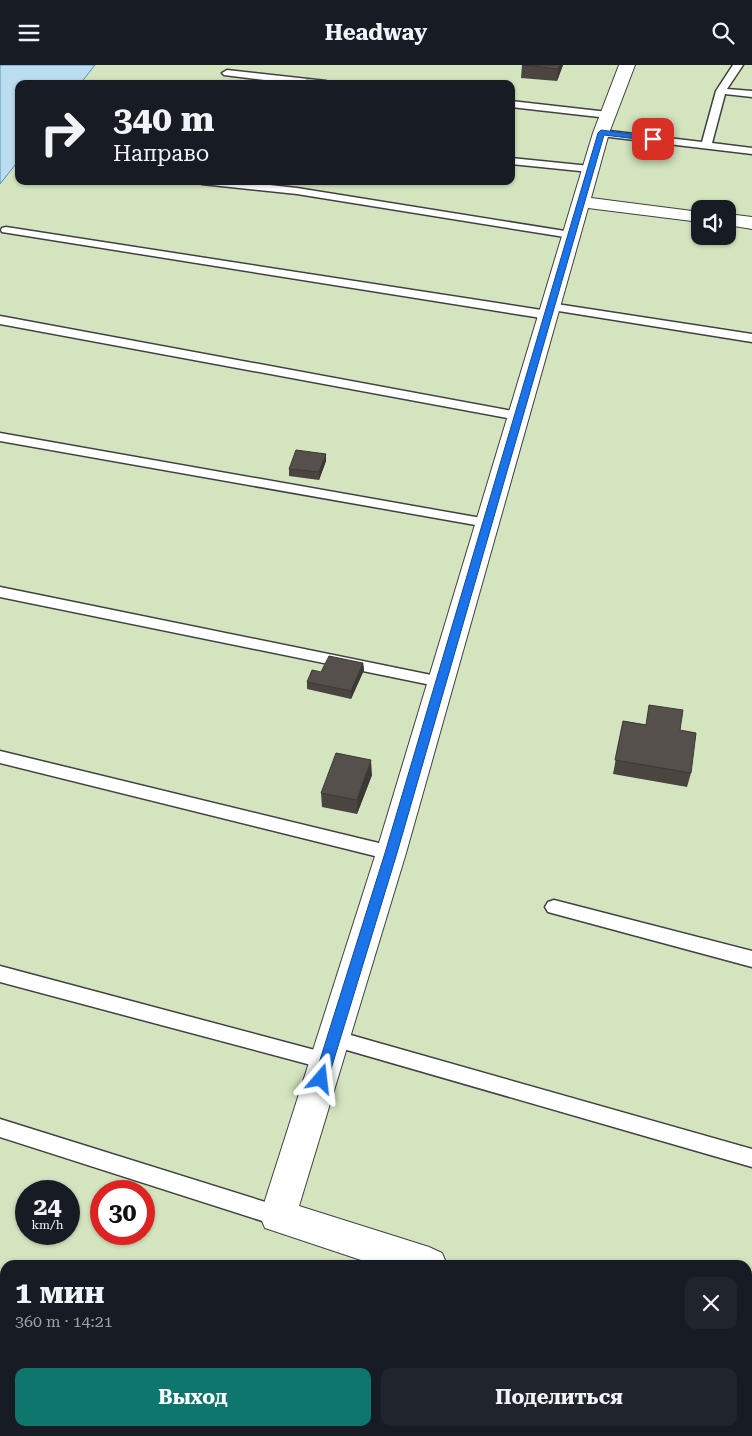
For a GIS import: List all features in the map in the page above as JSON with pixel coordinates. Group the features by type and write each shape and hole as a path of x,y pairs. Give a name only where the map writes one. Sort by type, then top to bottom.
{"street":[{"path":"414,1260 278,1216 391,853 590,169 627,65"},
{"path":"581,203 691,216"},
{"path":"736,222 752,223"}],"lane":[{"path":"706,145 721,91 738,65"},
{"path":"227,73 290,80"},
{"path":"721,91 752,94"},
{"path":"515,105 706,145 752,151"},
{"path":"515,161 590,169"},
{"path":"240,185 297,191 571,235"},
{"path":"6,230 549,311 752,338"},
{"path":"0,320 518,416"},
{"path":"0,437 487,523"},
{"path":"0,593 441,681"},
{"path":"0,757 391,853"},
{"path":"554,907 752,959"},
{"path":"0,974 330,1050 752,1158"},
{"path":"0,1128 278,1216"}],"green space":[{"path":"0,65 752,65 752,1260 0,1260"}],"water":[{"path":"0,65 95,65 83,80 15,80 15,165 0,184"}],"building":[{"path":"522,65 560,65 558,69"},
{"path":"296,450 326,454 319,472 289,469"},
{"path":"329,656 363,663 351,691 307,682 312,670 321,672"},
{"path":"649,705 683,710 680,730 696,733 691,773 615,760 623,721 646,725"},
{"path":"336,753 371,760 357,800 321,793"}],"route":[{"path":"321,1079 391,853 601,133 653,139"}]}
